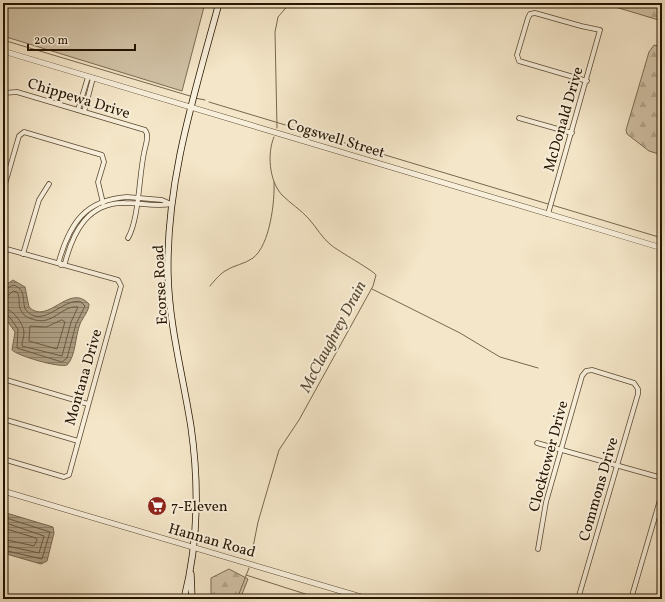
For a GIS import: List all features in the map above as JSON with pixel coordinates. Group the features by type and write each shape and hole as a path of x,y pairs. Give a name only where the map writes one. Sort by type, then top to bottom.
{"main road":[{"name":"Ecorse Road","path":"192,599 191,570 196,491 195,457 173,322 169,280 168,243 176,171 219,3"},
{"name":"Ecorse Road","path":"184,599 191,570"}],"street":[{"name":"McDonald Drive","path":"548,214 587,81 600,30 538,14 530,14 518,51 519,61 587,81"},
{"name":"Cogswell Street","path":"3,51 662,248"},
{"path":"78,110 91,78"},
{"path":"84,112 91,78"},
{"name":"Chippewa Drive","path":"3,93 17,92 145,130 147,133 137,198"},
{"path":"519,118 572,133"},
{"path":"3,191 18,136 22,132 102,155 104,159 98,182 102,202 105,207"},
{"path":"3,172 8,173"},
{"path":"23,254 39,200 49,184"},
{"path":"61,265 59,261 69,231 83,214 102,202 120,198 137,198 162,200 172,204"},
{"path":"128,238 133,227 137,198"},
{"path":"61,265 65,262 72,239 78,227 87,218 105,207 122,203 162,206 172,204"},
{"path":"3,248 61,265"},
{"name":"Montana Drive","path":"3,459 64,477 67,476 78,441 121,284 118,280 61,265"},
{"name":"Commons Drive","path":"578,599 638,394 637,386 633,382 594,371 586,371"},
{"name":"Clocktower Drive","path":"538,548 546,502 582,378 586,371"},
{"path":"3,379 88,404"},
{"path":"3,419 78,441"},
{"path":"537,442 662,478"},
{"name":"Hannan Road","path":"3,492 368,599"},
{"path":"631,599 662,493"}],"green space":[{"path":"3,3 205,3 182,91 3,36"},
{"path":"602,3 662,3 662,21"},
{"path":"654,45 662,47 662,155 649,151 627,134 626,130 649,52"},
{"path":"229,569 248,579 240,599 211,599 211,578"}],"water":[{"path":"13,280 25,287 29,307 36,311 51,309 66,300 74,298 81,299 89,304 78,329 74,351 67,365 56,365 39,361 12,350 15,332 3,315 3,289"},
{"path":"3,512 53,527 54,533 47,561 41,564 3,553"}],"waterway":[{"name":"McClaughrey Drain","path":"277,128 275,32 278,17 290,3"},
{"path":"3,40 190,96"},
{"path":"195,98 205,100"},
{"path":"209,102 548,204"},
{"name":"McClaughrey Drain","path":"251,557 258,522 279,450 299,420 373,286 376,275 335,248 322,236 309,219 282,195 274,182 270,167 270,151 274,137"},
{"path":"210,286 223,272 250,260 259,252 264,243 270,222 274,200 274,182"},
{"path":"552,205 662,238"},
{"path":"372,289 460,333 500,357 538,368"},
{"name":"McClaughrey Drain","path":"237,599 249,568"},
{"path":"246,575 321,599"}],"place":[{"name":"7-Eleven","path":"157,506"}]}
